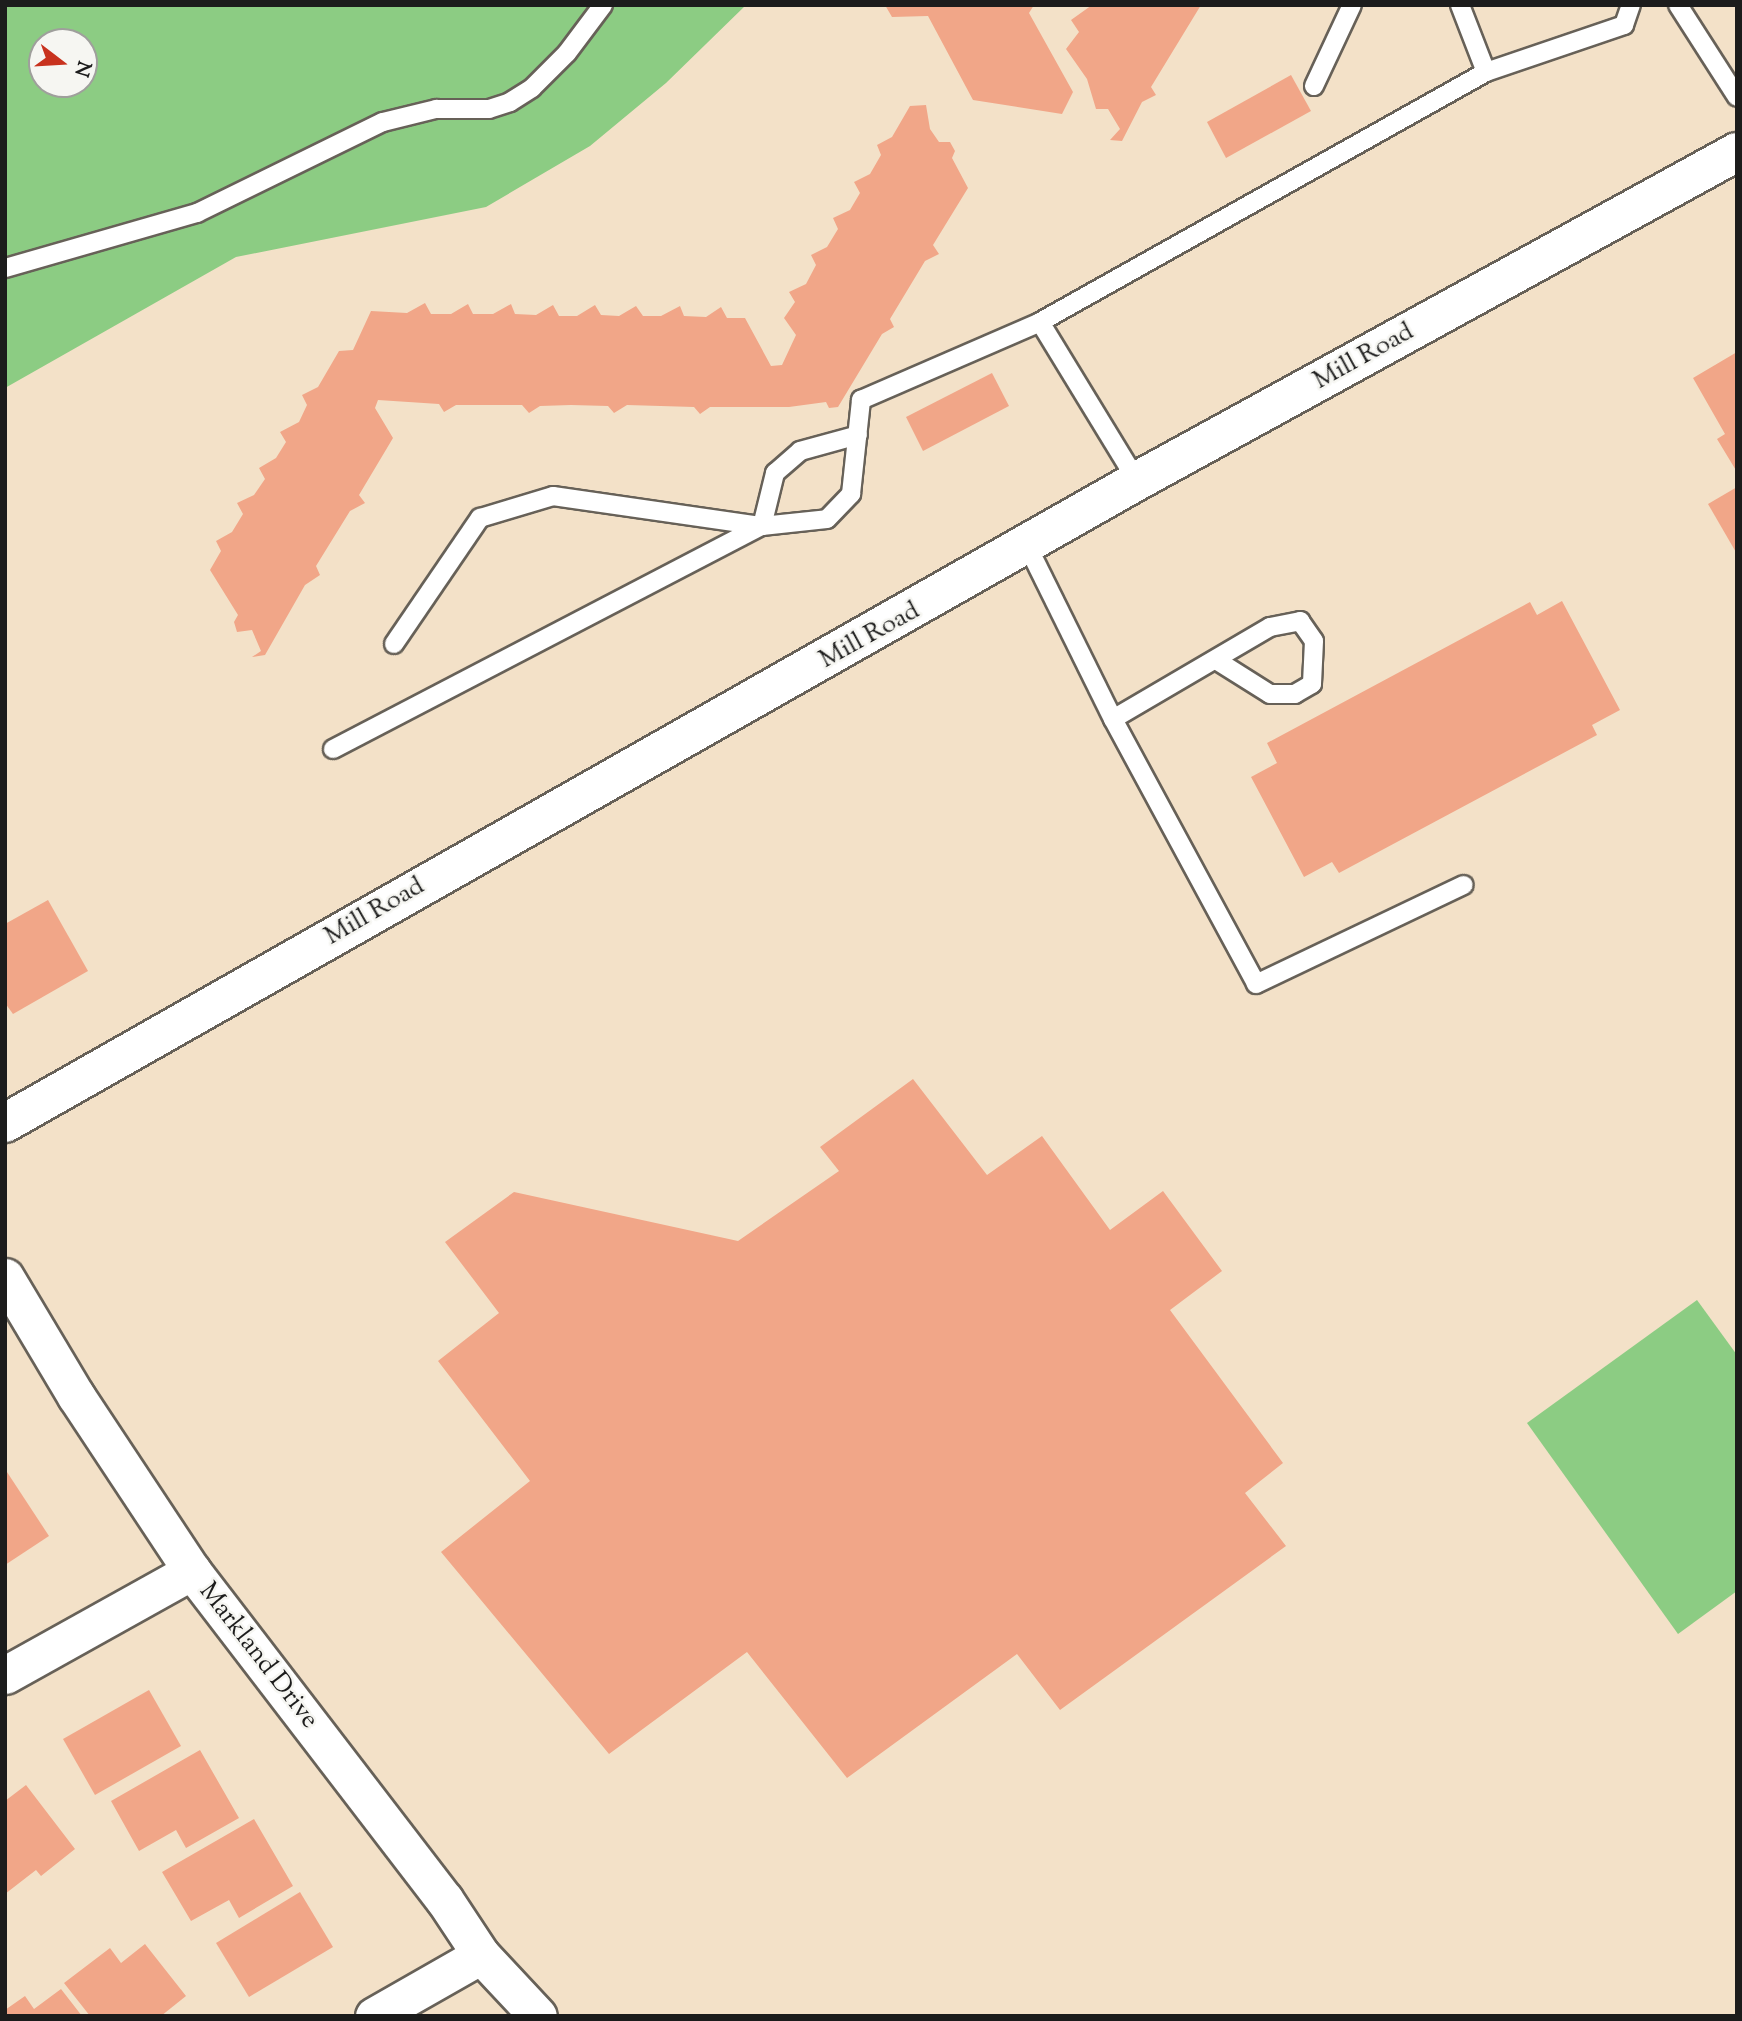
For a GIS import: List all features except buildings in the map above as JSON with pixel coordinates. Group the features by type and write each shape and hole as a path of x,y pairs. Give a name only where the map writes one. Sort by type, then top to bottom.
{"street":[{"name":"Mill Road","path":"5,1123 1028,547 1138,481 1737,152"},
{"name":"Markland Drive","path":"5,1278 76,1396 192,1571 444,1899 481,1955 538,2016"},
{"path":"5,1675 192,1571"},
{"path":"374,2016 481,1955"}],"lane":[{"path":"5,268 197,213 383,122 436,109 489,109 510,102 532,88 566,53 603,5"},
{"path":"1314,86 1352,5"},
{"path":"1460,5 1486,72"},
{"path":"394,644 480,518 553,496 762,526 827,519 851,494 862,400 1040,322 1486,72 1623,25 1631,5"},
{"path":"1678,5 1737,97"},
{"path":"1040,322 1138,481"},
{"path":"333,750 762,526 775,473 800,451 858,435"},
{"path":"1028,547 1113,719 1256,984 1464,885"},
{"path":"1113,719 1270,627 1300,621 1314,641 1312,684 1295,694 1270,694 1216,660"}],"green space":[{"path":"5,5 746,5 666,83 590,146 486,207 236,257 5,388"},
{"path":"1697,1300 1737,1355 1737,1591 1678,1634 1527,1423"}]}
